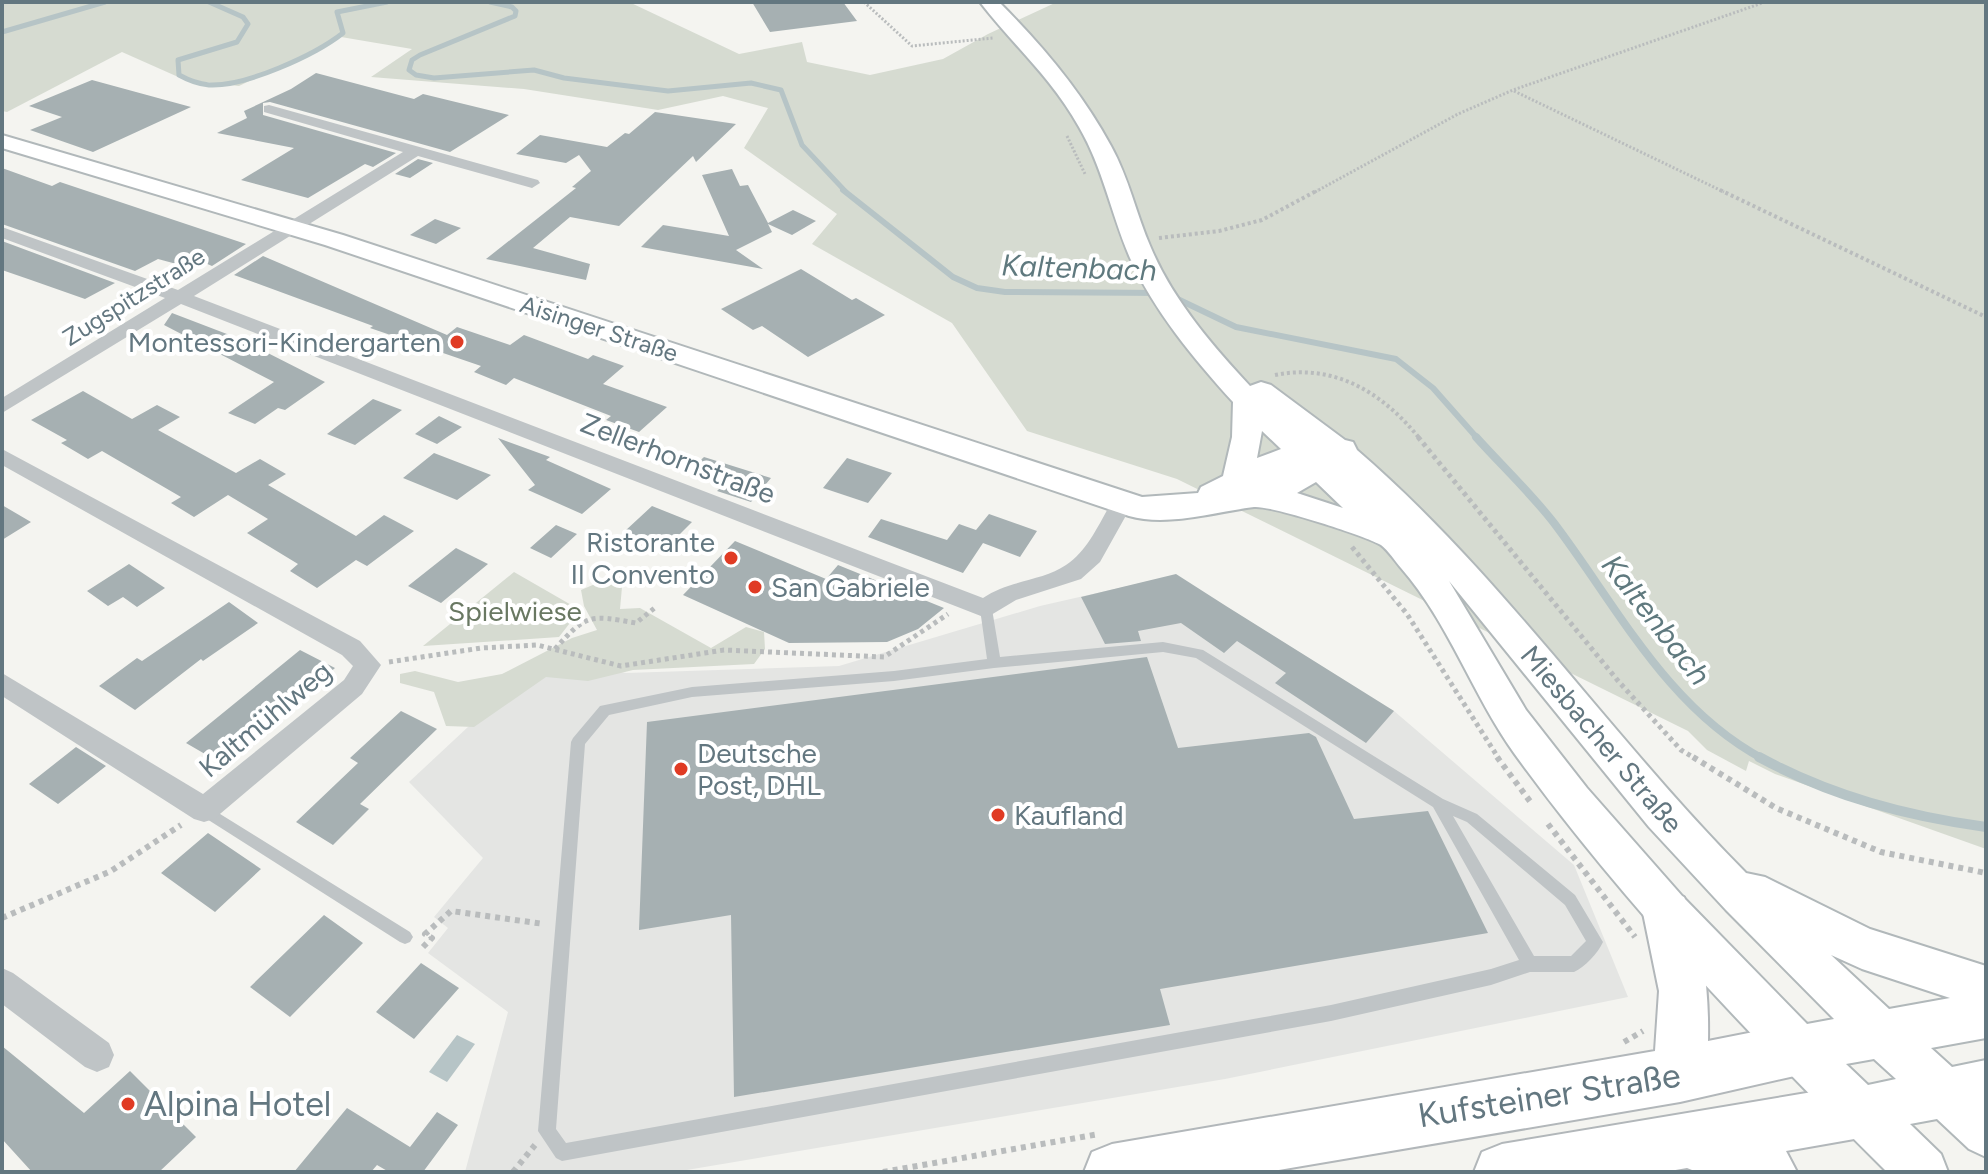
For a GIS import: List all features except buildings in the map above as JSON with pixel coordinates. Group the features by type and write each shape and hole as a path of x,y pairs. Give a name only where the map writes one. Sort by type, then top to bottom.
{"main road":[{"name":"Miesbacher Straße","path":"989,2 1026,40 1087,121 1112,173 1141,257 1222,375 1255,389 1322,456 1456,616 1489,684 1524,737 1667,913 1923,1172"},
{"name":"Aisinger Straße","path":"2,141 291,228 1122,503 1155,508 1222,504 1249,488 1300,480 1322,456"},
{"name":"Miesbacher Straße","path":"1211,358 1310,424 1322,456 1397,502 1476,588 1662,813 1881,1033 1965,1088 1986,1132"},
{"path":"1255,389 1247,437 1249,488 1356,522 1395,540"},
{"path":"1721,875 1862,948 1986,988"},
{"path":"1667,913 1684,991 1680,1075"},
{"name":"Kufsteiner Straße","path":"1112,1172 1305,1136 1680,1075 1799,1049 1986,1015"},
{"path":"1502,1172 1860,1111 1965,1088"},
{"path":"1688,1141 1769,1172"}],"street":[{"path":"269,109 532,183"},
{"name":"Zugspitzstraße","path":"2,407 416,151"},
{"name":"Zellerhornstraße","path":"2,232 179,297 975,605"},
{"name":"Kaltmühlweg","path":"2,456 351,648 368,665 353,687 204,810 2,683"},
{"path":"975,605 1073,573 1092,556 1122,503"},
{"path":"2,984 97,1055"}],"lane":[{"path":"975,605 994,663"},
{"path":"1163,647 1199,654 1438,803 1472,818 1570,900 1595,942 1574,964 1530,964 1491,977 1331,1013 562,1152 547,1131 578,742 605,710 692,692 894,676 1163,647"},
{"path":"1438,803 1530,964"},
{"path":"204,810 405,937"}],"path":[{"path":"864,2 912,46 993,38 1003,40"},
{"path":"1163,238 1219,231 1262,220 1458,114 1513,90 1765,2"},
{"path":"1513,90 1986,317"},
{"path":"1064,131 1089,182"},
{"path":"1255,389 1301,370 1342,377 1399,413 1619,682 1681,750 1776,808 1881,852 1986,873"},
{"path":"368,665 481,648 537,645 621,666 724,650 884,657 975,605"},
{"path":"555,649 581,620 592,616 636,623 657,606"},
{"path":"2,918 111,871 204,810"},
{"path":"405,937 424,948 432,938 425,934 451,911 562,926"},
{"path":"513,1172 547,1131"}],"shaded area":[{"path":"1176,575 1394,711 1574,865 1628,997 1225,1079 675,1172 465,1172 508,1012 428,953 448,928 434,917 483,858 409,782 542,658 626,673 839,666 1040,606"},
{"path":"457,1035 475,1044 447,1082 429,1072"}],"green space":[{"path":"2,2 629,2 739,54 802,42 807,62 870,75 943,59 1057,2 1986,2 1986,849 1775,774 1749,761 1746,771 1707,750 1688,731 1177,479 1027,431 952,323 812,244 837,214 744,148 768,108 723,96 658,110 524,89 371,77 412,49 341,37 239,86 185,80 122,52 7,112 2,111"},
{"name":"Spielwiese","path":"514,572 580,610 559,637 423,646"},
{"path":"602,581 622,587 620,609 640,608 711,648 746,627 764,632 765,649 754,664 633,670 588,681 546,677 474,727 446,726 434,692 400,683 400,674 415,671 458,682 502,674 572,638 597,630 584,606 581,590"}],"waterway":[{"name":"Kaltenbach","path":"2,32 105,2"},
{"name":"Kaltenbach","path":"209,2 243,17 248,24 237,42 178,60 179,75 209,85 241,81 298,60 343,33 337,12 387,2"},
{"name":"Kaltenbach","path":"490,2 512,7 516,11 515,16 420,55 412,60 409,70 416,75 434,78 534,70 564,78 668,91 751,83 781,90 802,145 846,192"},
{"name":"Kaltenbach","path":"843,190 953,277 977,288 1005,292 1165,293 1236,327 1396,359 1433,388 1478,439"},
{"name":"Kaltenbach","path":"1476,437 1554,523 1671,684 1729,738 1763,759"},
{"name":"Kaltenbach","path":"1759,757 1814,783 1870,802 1927,817 1986,827"}],"place":[{"name":"Montessori-Kindergarten","path":"457,342"},
{"name":"Ristorante Il Convento","path":"731,558"},
{"name":"San Gabriele","path":"755,587"},
{"name":"Deutsche Post, DHL","path":"681,769"},
{"name":"Kaufland","path":"998,815"},
{"name":"Alpina Hotel","path":"128,1104"}]}
